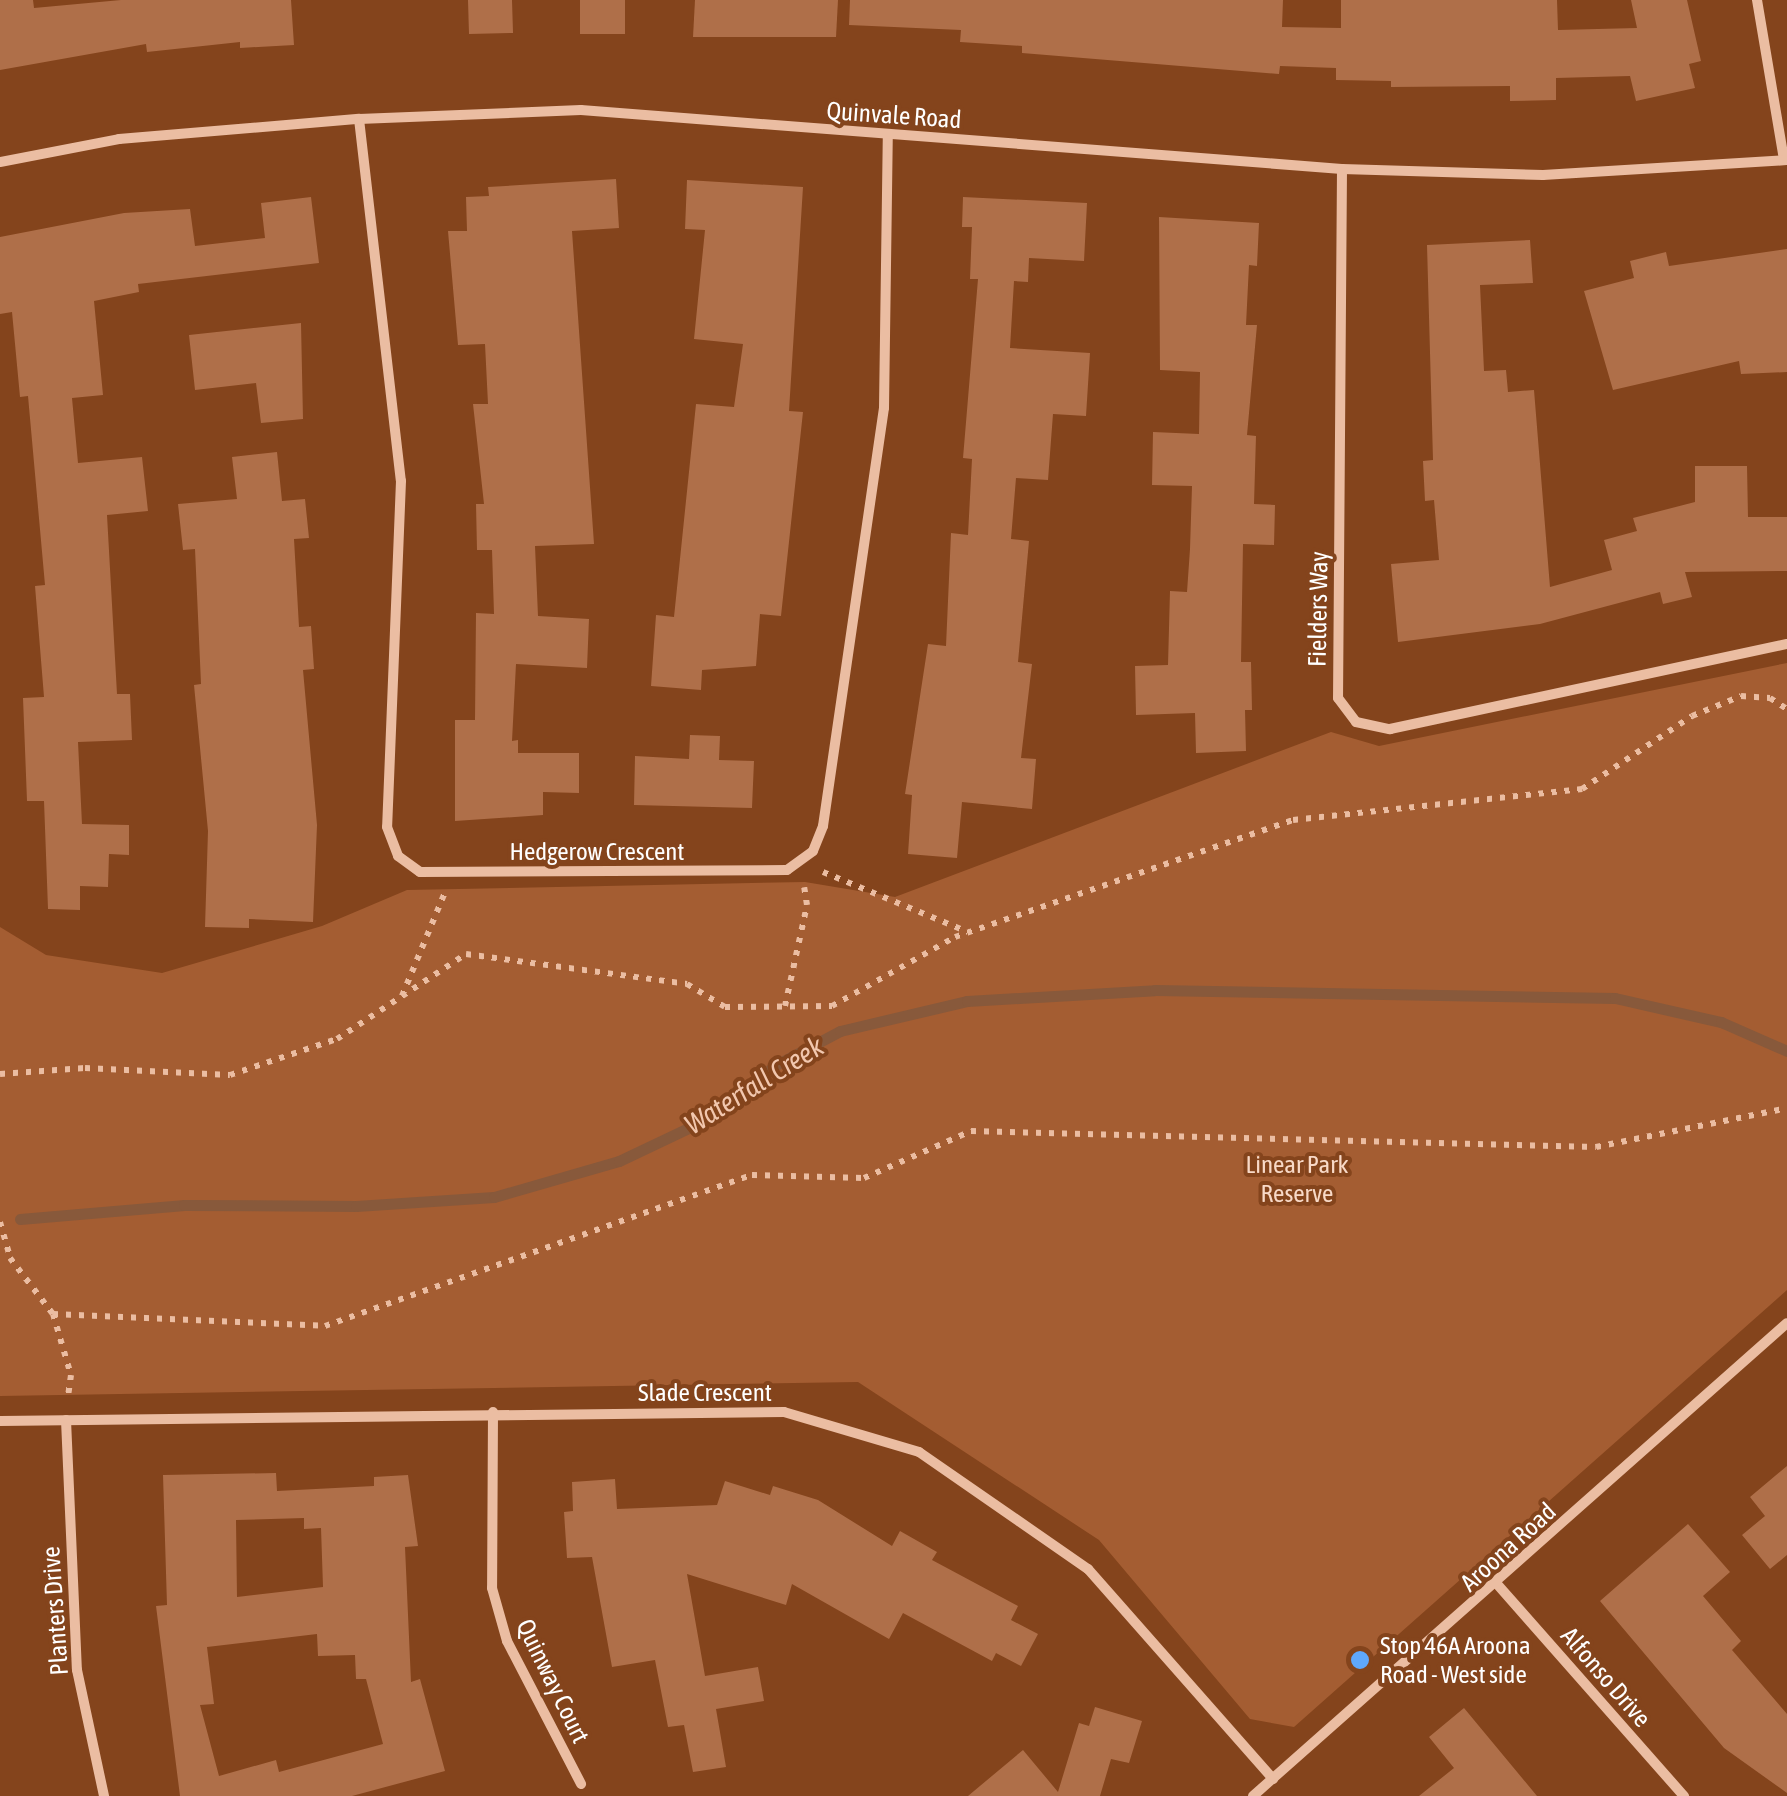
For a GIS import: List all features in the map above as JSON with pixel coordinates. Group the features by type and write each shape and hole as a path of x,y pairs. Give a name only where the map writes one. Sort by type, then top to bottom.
{"street":[{"path":"1756,0 1786,160"},
{"name":"Quinvale Road","path":"0,162 119,139 359,119 581,110 1342,169 1543,174 1786,160"},
{"name":"Hedgerow Crescent","path":"359,119 401,482 387,827 398,856 420,872 788,870 799,862"},
{"path":"799,862 813,851 824,826 884,408 888,135"},
{"name":"Fielders Way","path":"1342,169 1338,698 1356,722 1390,729 1787,644"},
{"name":"Aroona Road","path":"1253,1796 1497,1584 1787,1323"},
{"name":"Slade Crescent","path":"0,1421 494,1412 784,1412 919,1452 1088,1569 1273,1779"},
{"name":"Quinway Court","path":"494,1412 492,1588 507,1641 581,1784"},
{"name":"Planters Drive","path":"66,1420 77,1670 104,1796"},
{"name":"Alfonso Drive","path":"1497,1584 1684,1796"}],"path":[{"path":"0,1074 84,1068 230,1075 337,1038 466,954 687,984 726,1007 832,1006 968,932 1294,820 1582,789 1692,716 1741,696 1770,698 1787,709"},
{"path":"799,862 968,932"},
{"path":"785,1006 806,905 799,862"},
{"path":"402,997 454,872"},
{"path":"53,1314 325,1326 752,1174 864,1178 971,1131 1596,1147 1787,1108"},
{"path":"0,1222 10,1258 53,1314 71,1375 66,1420"}],"green space":[{"name":"Linear Park Reserve","path":"1787,663 1787,1290 1294,1727 1250,1719 1099,1540 858,1382 0,1396 0,927 46,955 162,973 322,926 407,890 805,882 895,897 1331,732 1379,746"}],"building":[{"path":"0,0 33,0 34,8 121,0 291,0 294,45 240,48 240,42 147,52 146,44 0,70"},
{"path":"468,0 512,0 513,33 469,34"},
{"path":"580,0 625,0 625,34 580,34"},
{"path":"695,0 838,0 836,37 693,37"},
{"path":"850,0 1283,0 1282,27 1341,28 1341,0 1557,0 1558,30 1637,28 1631,0 1687,0 1701,61 1689,64 1695,88 1636,101 1630,76 1556,78 1556,100 1510,101 1510,86 1391,87 1391,81 1336,80 1336,68 1280,66 1279,74 1022,53 1022,46 960,42 961,30 849,25"},
{"path":"616,179 619,228 572,231 594,544 535,546 538,616 589,619 587,668 516,664 512,741 518,740 518,753 579,753 579,793 543,792 543,815 455,821 455,720 475,720 476,613 494,614 492,550 477,550 476,504 484,504 473,404 488,404 485,344 458,345 448,231 467,231 466,197 489,196 488,187"},
{"path":"687,180 803,187 789,411 803,412 781,616 760,614 756,666 702,670 701,690 651,686 656,615 674,617 696,404 734,407 743,344 694,339 705,230 685,229"},
{"path":"311,197 319,263 138,284 139,292 94,301 103,395 72,398 78,463 142,457 148,511 107,515 117,694 130,694 132,740 78,742 82,824 129,825 129,855 109,854 108,887 80,886 80,910 48,909 44,801 27,801 23,698 44,697 35,586 45,585 28,396 20,397 12,312 0,314 0,237 124,213 190,209 195,246 265,238 261,203"},
{"path":"963,197 1087,203 1084,261 1029,258 1028,282 1014,281 1010,348 1090,353 1086,416 1053,414 1048,480 1016,478 1011,539 1029,541 1018,662 1032,664 1021,758 1036,759 1032,809 962,802 957,858 908,854 912,795 905,794 928,644 946,646 951,533 968,535 972,459 963,458 978,279 970,279 972,227 962,227"},
{"path":"1159,217 1259,223 1257,266 1249,265 1246,325 1257,325 1247,435 1256,436 1254,504 1275,505 1274,545 1243,544 1241,662 1251,662 1252,710 1245,710 1246,751 1196,753 1195,713 1136,715 1135,666 1168,665 1170,591 1187,592 1190,549 1192,486 1152,485 1153,432 1199,434 1200,372 1160,370"},
{"path":"1530,240 1533,283 1480,285 1484,371 1506,370 1508,392 1534,390 1550,587 1612,570 1604,540 1637,531 1633,518 1695,502 1695,466 1747,466 1748,517 1787,517 1787,571 1685,572 1692,597 1663,604 1660,592 1540,624 1398,642 1391,564 1439,560 1434,500 1425,501 1423,461 1433,460 1427,245"},
{"path":"1787,249 1787,372 1741,374 1739,361 1613,390 1584,291 1634,278 1630,261 1666,252 1669,266"},
{"path":"301,323 303,419 261,423 256,383 195,390 189,335"},
{"path":"277,452 282,501 305,499 309,538 294,539 299,627 311,626 314,669 303,670 317,825 313,922 249,919 249,928 205,927 208,831 194,685 201,684 195,549 183,550 178,504 237,499 232,457"},
{"path":"690,735 720,736 719,760 754,761 752,808 634,805 635,756 689,759"},
{"path":"1787,1466 1787,1555 1770,1569 1742,1535 1765,1516 1750,1497"},
{"path":"276,1473 277,1491 374,1486 374,1477 408,1475 418,1546 405,1547 411,1682 420,1679 445,1771 352,1796 180,1796 156,1606 167,1605 163,1475","holes":["304,1518 304,1529 321,1528 323,1587 237,1597 236,1520","317,1634 318,1656 355,1655 356,1679 366,1679 383,1744 279,1772 276,1760 219,1776 200,1705 214,1704 207,1647"]},
{"path":"615,1479 617,1509 717,1505 725,1481 770,1495 773,1486 818,1500 892,1546 900,1531 937,1552 932,1560 1018,1606 1011,1620 1038,1634 1021,1666 996,1653 992,1661 903,1613 889,1639 792,1584 786,1605 687,1574 705,1676 758,1667 764,1701 716,1709 726,1767 693,1772 684,1725 668,1727 655,1660 612,1667 592,1557 567,1558 564,1512 573,1511 572,1482"},
{"path":"1688,1524 1730,1572 1703,1596 1741,1641 1732,1650 1787,1714 1787,1793 1724,1748 1600,1601"},
{"path":"1095,1707 1142,1721 1129,1763 1111,1759 1100,1796 968,1796 1023,1750 1058,1792 1079,1723 1089,1726"},
{"path":"1464,1708 1537,1796 1419,1796 1454,1768 1429,1737"}],"waterway":[{"name":"Waterfall Creek","path":"20,1219 184,1205 356,1206 494,1197 619,1161 718,1114 774,1066 840,1031 967,1001 1155,990 1615,998 1721,1022 1787,1051"}],"place":[{"name":"Stop 46A Aroona Road - West side","path":"1360,1660"}]}
